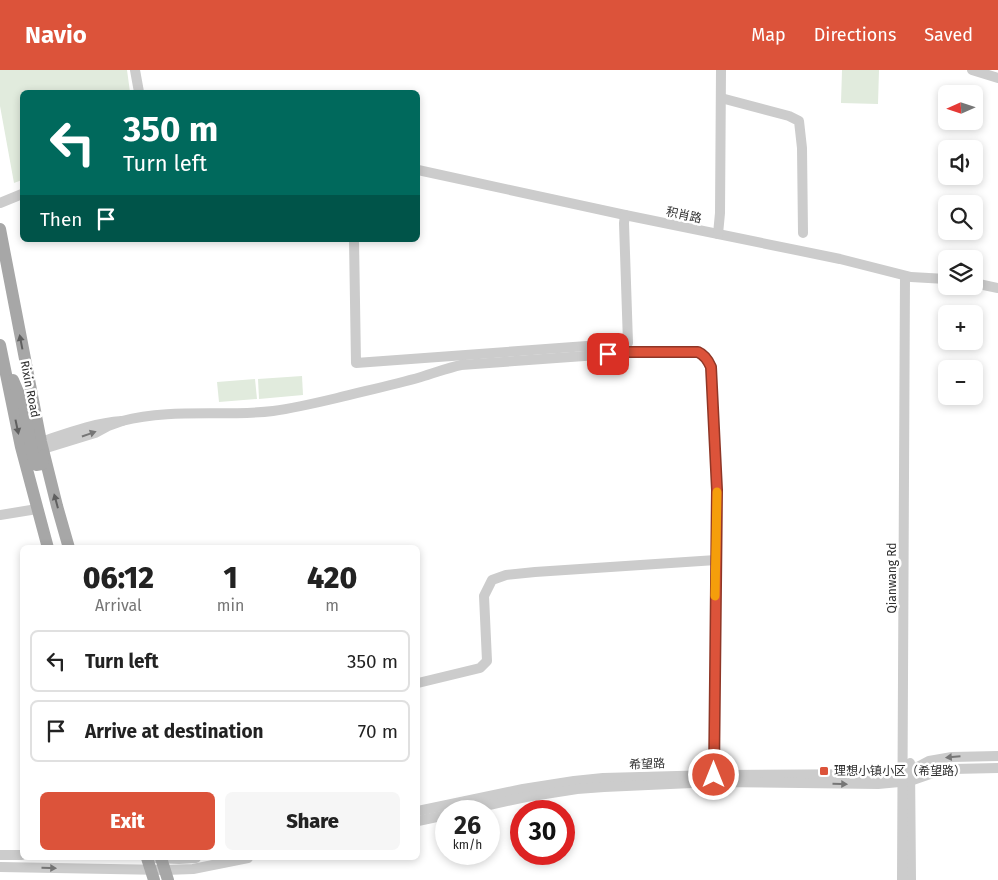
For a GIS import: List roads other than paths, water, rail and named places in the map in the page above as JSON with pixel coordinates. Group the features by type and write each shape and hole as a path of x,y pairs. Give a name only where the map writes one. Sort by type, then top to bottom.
{"main road":[{"name":"Rixin Road","path":"0,229 42,449 68,545"},
{"name":"Rixin Road","path":"1,348 21,447 47,545"},
{"path":"1,348 24,406 36,465 42,464 42,449"}],"street":[{"path":"135,70 139,90"},
{"path":"718,234 720,212 721,70"},
{"path":"972,70 998,78"},
{"path":"721,98 789,116 799,121 802,148 803,233"},
{"name":"积肖路","path":"420,170 840,260 908,277 938,279"},
{"path":"0,203 20,195"},
{"path":"354,242 356,363 628,343 625,215"},
{"name":"Qianwang Rd","path":"902,880 906,776 908,277"},
{"path":"983,285 998,288"},
{"path":"42,449 140,416 274,411 423,377 449,367 461,365 626,352 698,352 703,354 711,367 717,490 714,775"},
{"path":"0,515 37,509"},
{"path":"420,683 480,668 487,661 484,596 492,580 506,575 535,572 716,560"},
{"name":"希望路","path":"420,811 523,789 603,778 714,775 893,774 906,776 929,761 952,756 998,756"},
{"name":"希望路","path":"500,803 577,789 604,787 714,782 878,784 906,776 953,769 998,768"},
{"name":"Qianwang Rd","path":"906,776 911,880"},
{"path":"420,821 435,817"},
{"path":"0,855 20,855"},
{"path":"158,866 186,860"},
{"path":"0,867 158,866 193,869 238,860"}],"place":[{"name":"理想小镇小区（希望路）","path":"824,771"}]}
